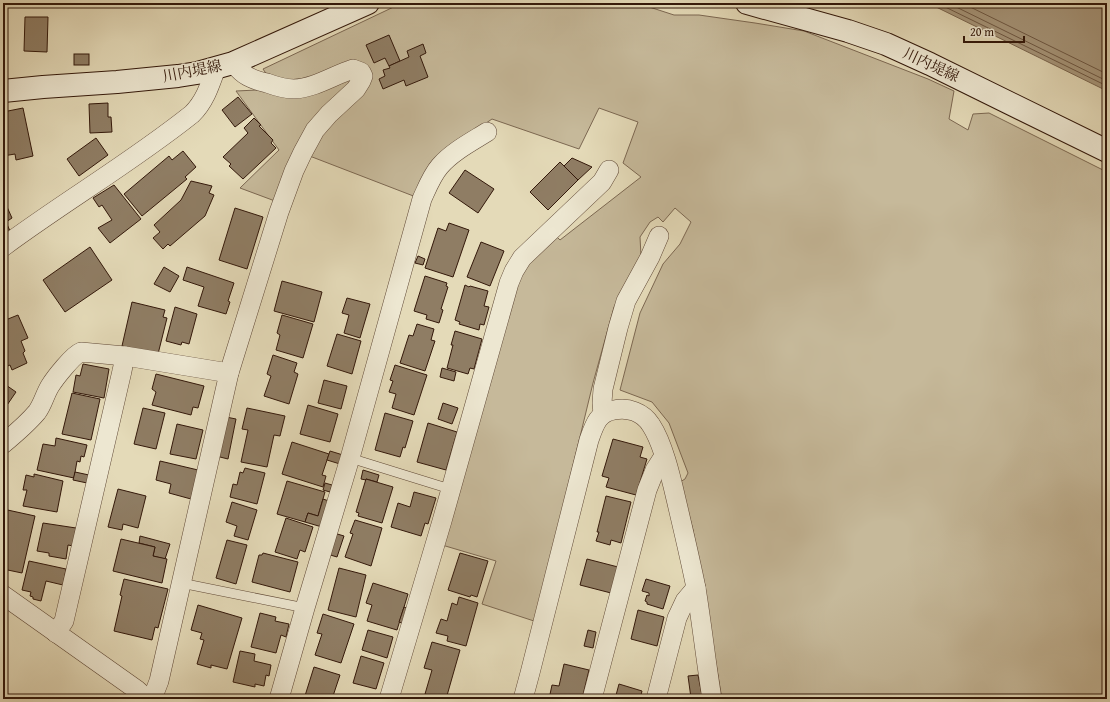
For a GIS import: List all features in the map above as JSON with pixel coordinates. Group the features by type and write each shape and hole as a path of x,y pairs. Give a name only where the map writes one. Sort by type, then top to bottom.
{"main road":[{"name":"川内堤線","path":"3,91 117,82 197,73 225,65 368,3"},
{"name":"川内堤線","path":"747,3 848,31 886,44 1107,151"}],"street":[{"path":"3,246 105,177 192,114 199,106 225,65 257,81 293,89 302,88 321,82 344,71 353,69 361,72 361,81 356,89 329,114 315,130 294,171 279,212 230,373 159,681 152,699"},
{"path":"280,699 305,608 350,458 422,199 433,176 441,165 455,153 487,132"},
{"path":"389,699 442,520 509,283 522,258 602,182 608,170"},
{"path":"603,414 603,389 626,301 650,257 659,236"},
{"path":"3,444 38,411 50,386 77,354 81,352 125,356 230,373"},
{"path":"56,633 64,621 125,356"},
{"path":"523,699 589,440 596,421 603,414 611,410 619,409 633,410 643,416 651,424 660,442 688,547 696,588 712,699"},
{"path":"592,699 647,490 654,470 664,456"},
{"path":"656,699 677,618 685,601 696,588"},
{"path":"3,595 137,690 147,699"}],"lane":[{"path":"350,458 450,489"},
{"path":"181,583 305,608"}],"shaded area":[{"path":"402,3 637,3 674,15 699,15 804,31 928,79 954,91 949,119 968,130 973,114 989,113 1107,172 1107,699 722,699 693,530 680,482 685,479 688,473 669,423 652,402 620,390 640,313 663,264 680,244 691,222 675,208 663,222 658,217 650,222 640,237 641,256 614,307 593,383 534,621 482,604 496,561 442,545 521,272 555,235 560,240 641,177 623,163 638,122 599,108 579,149 492,119 436,157 416,197 307,155 275,201 240,188 279,150 236,91 257,90 269,78 263,69"}],"water":[{"path":"928,3 1107,3 1107,91 1099,87"}],"building":[{"path":"22,3 39,3 39,6 22,6"},
{"path":"25,17 48,17 47,52 24,51"},
{"path":"389,35 400,61 389,66 385,58 374,63 366,45"},
{"path":"423,44 426,53 420,56 428,77 406,86 404,80 383,89 379,79 385,76 383,70 390,68 389,66 409,57 407,51"},
{"path":"74,54 89,54 89,65 74,65"},
{"path":"238,97 252,114 235,127 222,110"},
{"path":"108,103 108,117 111,117 112,132 90,133 89,104"},
{"path":"23,108 33,156 16,160 15,154 3,156 3,112"},
{"path":"254,118 261,125 259,126 273,140 271,143 276,148 243,179 229,166 231,164 223,157 248,133 244,128"},
{"path":"96,138 108,155 79,176 67,159"},
{"path":"183,151 196,167 185,177 187,179 142,216 124,194 169,156 172,160"},
{"path":"572,158 592,167 578,180 564,166"},
{"path":"560,162 578,180 548,210 530,192"},
{"path":"465,170 494,189 478,213 449,193"},
{"path":"191,181 212,186 209,193 214,195 205,216 170,246 168,244 163,249 153,238 160,232 154,225 181,200"},
{"path":"114,185 141,219 110,243 98,228 112,220 102,205 99,207 93,198"},
{"path":"3,198 12,218 6,222 10,231 3,234"},
{"path":"235,208 263,217 247,269 219,260"},
{"path":"449,223 469,230 453,277 425,268 438,228 446,231"},
{"path":"481,242 504,251 490,286 467,277"},
{"path":"90,247 112,280 65,312 43,280"},
{"path":"418,256 425,259 423,265 415,263"},
{"path":"164,267 179,276 170,292 154,284"},
{"path":"187,267 234,283 228,301 230,302 226,314 198,306 204,287 183,280"},
{"path":"425,276 447,283 446,286 448,287 441,309 443,310 439,323 426,319 427,315 414,311"},
{"path":"282,281 322,292 314,322 274,311"},
{"path":"465,285 488,291 484,306 489,307 484,325 480,324 479,330 459,324 460,322 455,320"},
{"path":"347,298 370,304 360,338 344,333 349,315 342,313"},
{"path":"132,302 165,310 163,317 167,318 158,354 122,346"},
{"path":"175,307 197,314 189,344 182,342 181,345 166,341"},
{"path":"18,315 28,338 21,341 25,351 23,353 27,363 12,370 10,365 3,368 3,321"},
{"path":"282,315 313,324 303,358 276,350 280,335 277,333"},
{"path":"417,324 434,329 431,340 435,341 425,371 400,363 409,335 413,336"},
{"path":"455,331 482,339 474,369 470,368 468,374 447,368"},
{"path":"337,334 361,341 352,374 327,366"},
{"path":"273,355 297,363 294,372 298,374 289,404 264,396 271,376 267,374"},
{"path":"83,364 109,369 104,398 73,392 76,375 80,376"},
{"path":"395,365 427,375 414,415 392,408 396,394 389,392 393,381 390,380"},
{"path":"442,368 456,372 454,381 440,377"},
{"path":"156,374 204,386 198,408 193,407 191,415 152,405 156,392 152,389"},
{"path":"324,380 347,386 341,409 318,403"},
{"path":"3,383 16,392 3,411"},
{"path":"72,393 100,399 91,440 62,434"},
{"path":"443,403 458,408 452,424 438,419"},
{"path":"308,405 338,414 330,442 300,434"},
{"path":"143,408 165,413 156,449 134,444"},
{"path":"247,408 285,416 280,436 274,435 267,467 241,462 248,430 242,429"},
{"path":"385,413 413,421 405,448 403,447 400,457 375,450"},
{"path":"226,417 236,419 228,459 216,456"},
{"path":"428,423 457,432 446,470 417,462"},
{"path":"177,424 203,430 196,459 170,454"},
{"path":"56,438 87,445 84,457 81,456 80,462 77,461 74,478 37,470 43,444 55,446"},
{"path":"613,439 643,447 640,457 647,459 636,495 606,487 609,478 602,476"},
{"path":"292,442 329,454 322,475 326,476 323,487 282,474"},
{"path":"330,451 343,455 340,464 327,460"},
{"path":"160,461 198,470 191,499 169,493 171,484 156,480"},
{"path":"245,468 265,473 257,504 230,497 233,484 237,485 240,472 243,473"},
{"path":"363,470 379,475 377,482 361,479"},
{"path":"75,472 89,475 87,483 73,480"},
{"path":"34,474 63,481 57,512 23,506 27,490 23,490 26,475 34,477"},
{"path":"366,479 393,487 382,523 358,516 359,513 356,512"},
{"path":"287,481 325,492 318,516 308,513 305,522 277,514"},
{"path":"325,483 332,485 330,492 323,490"},
{"path":"118,489 146,496 138,528 123,524 122,530 108,527"},
{"path":"414,492 436,498 428,524 425,523 421,536 391,527 398,503 410,507"},
{"path":"606,496 631,502 621,543 611,540 610,545 596,541"},
{"path":"323,499 329,501 322,527 305,522 308,513 318,516"},
{"path":"232,502 257,510 248,540 234,536 237,526 226,522"},
{"path":"3,509 35,516 22,573 3,569"},
{"path":"286,518 313,527 305,552 300,550 297,559 275,552"},
{"path":"355,520 382,528 371,566 345,557 353,534 350,533"},
{"path":"43,523 76,528 73,546 68,545 66,559 49,556 49,553 37,551"},
{"path":"334,533 344,536 337,557 327,554"},
{"path":"140,536 170,544 165,559 153,556 155,547 139,543"},
{"path":"121,539 155,547 153,556 167,559 162,583 113,571"},
{"path":"227,540 247,545 236,584 216,578"},
{"path":"263,553 298,562 290,592 252,582 259,555 262,555"},
{"path":"460,553 488,561 477,597 471,595 470,597 448,590"},
{"path":"587,559 618,567 611,593 580,585"},
{"path":"29,561 66,569 63,585 46,581 41,601 33,599 33,597 30,596 31,592 22,590"},
{"path":"339,568 366,575 356,617 328,610"},
{"path":"124,579 168,589 158,628 155,627 152,640 114,631 122,596 120,595"},
{"path":"646,579 670,586 663,609 647,604 645,601 647,595 649,596 649,593 642,591"},
{"path":"373,583 408,594 397,630 367,621 372,605 366,603"},
{"path":"459,597 478,603 466,646 447,641 448,636 436,633 441,619 447,621 452,603 457,605"},
{"path":"198,605 242,618 227,669 211,665 211,668 197,664 204,640 200,639 202,633 191,630"},
{"path":"404,607 409,609 404,624 399,622"},
{"path":"638,610 664,617 657,646 631,639"},
{"path":"260,613 276,617 275,621 289,624 286,637 281,635 276,653 251,647"},
{"path":"323,614 354,624 341,663 315,655 322,634 317,633"},
{"path":"368,630 393,637 387,658 362,650"},
{"path":"588,630 596,632 593,648 584,646"},
{"path":"432,642 460,650 446,699 425,694 432,670 424,668"},
{"path":"240,651 255,654 254,661 271,665 269,676 266,675 264,686 255,684 255,687 233,682"},
{"path":"361,656 384,663 376,689 353,683"},
{"path":"564,664 589,670 582,699 549,699 552,685 559,686"},
{"path":"314,667 340,675 332,699 304,699"},
{"path":"698,675 702,695 691,698 688,676"},
{"path":"619,684 642,691 640,699 615,699"}]}
